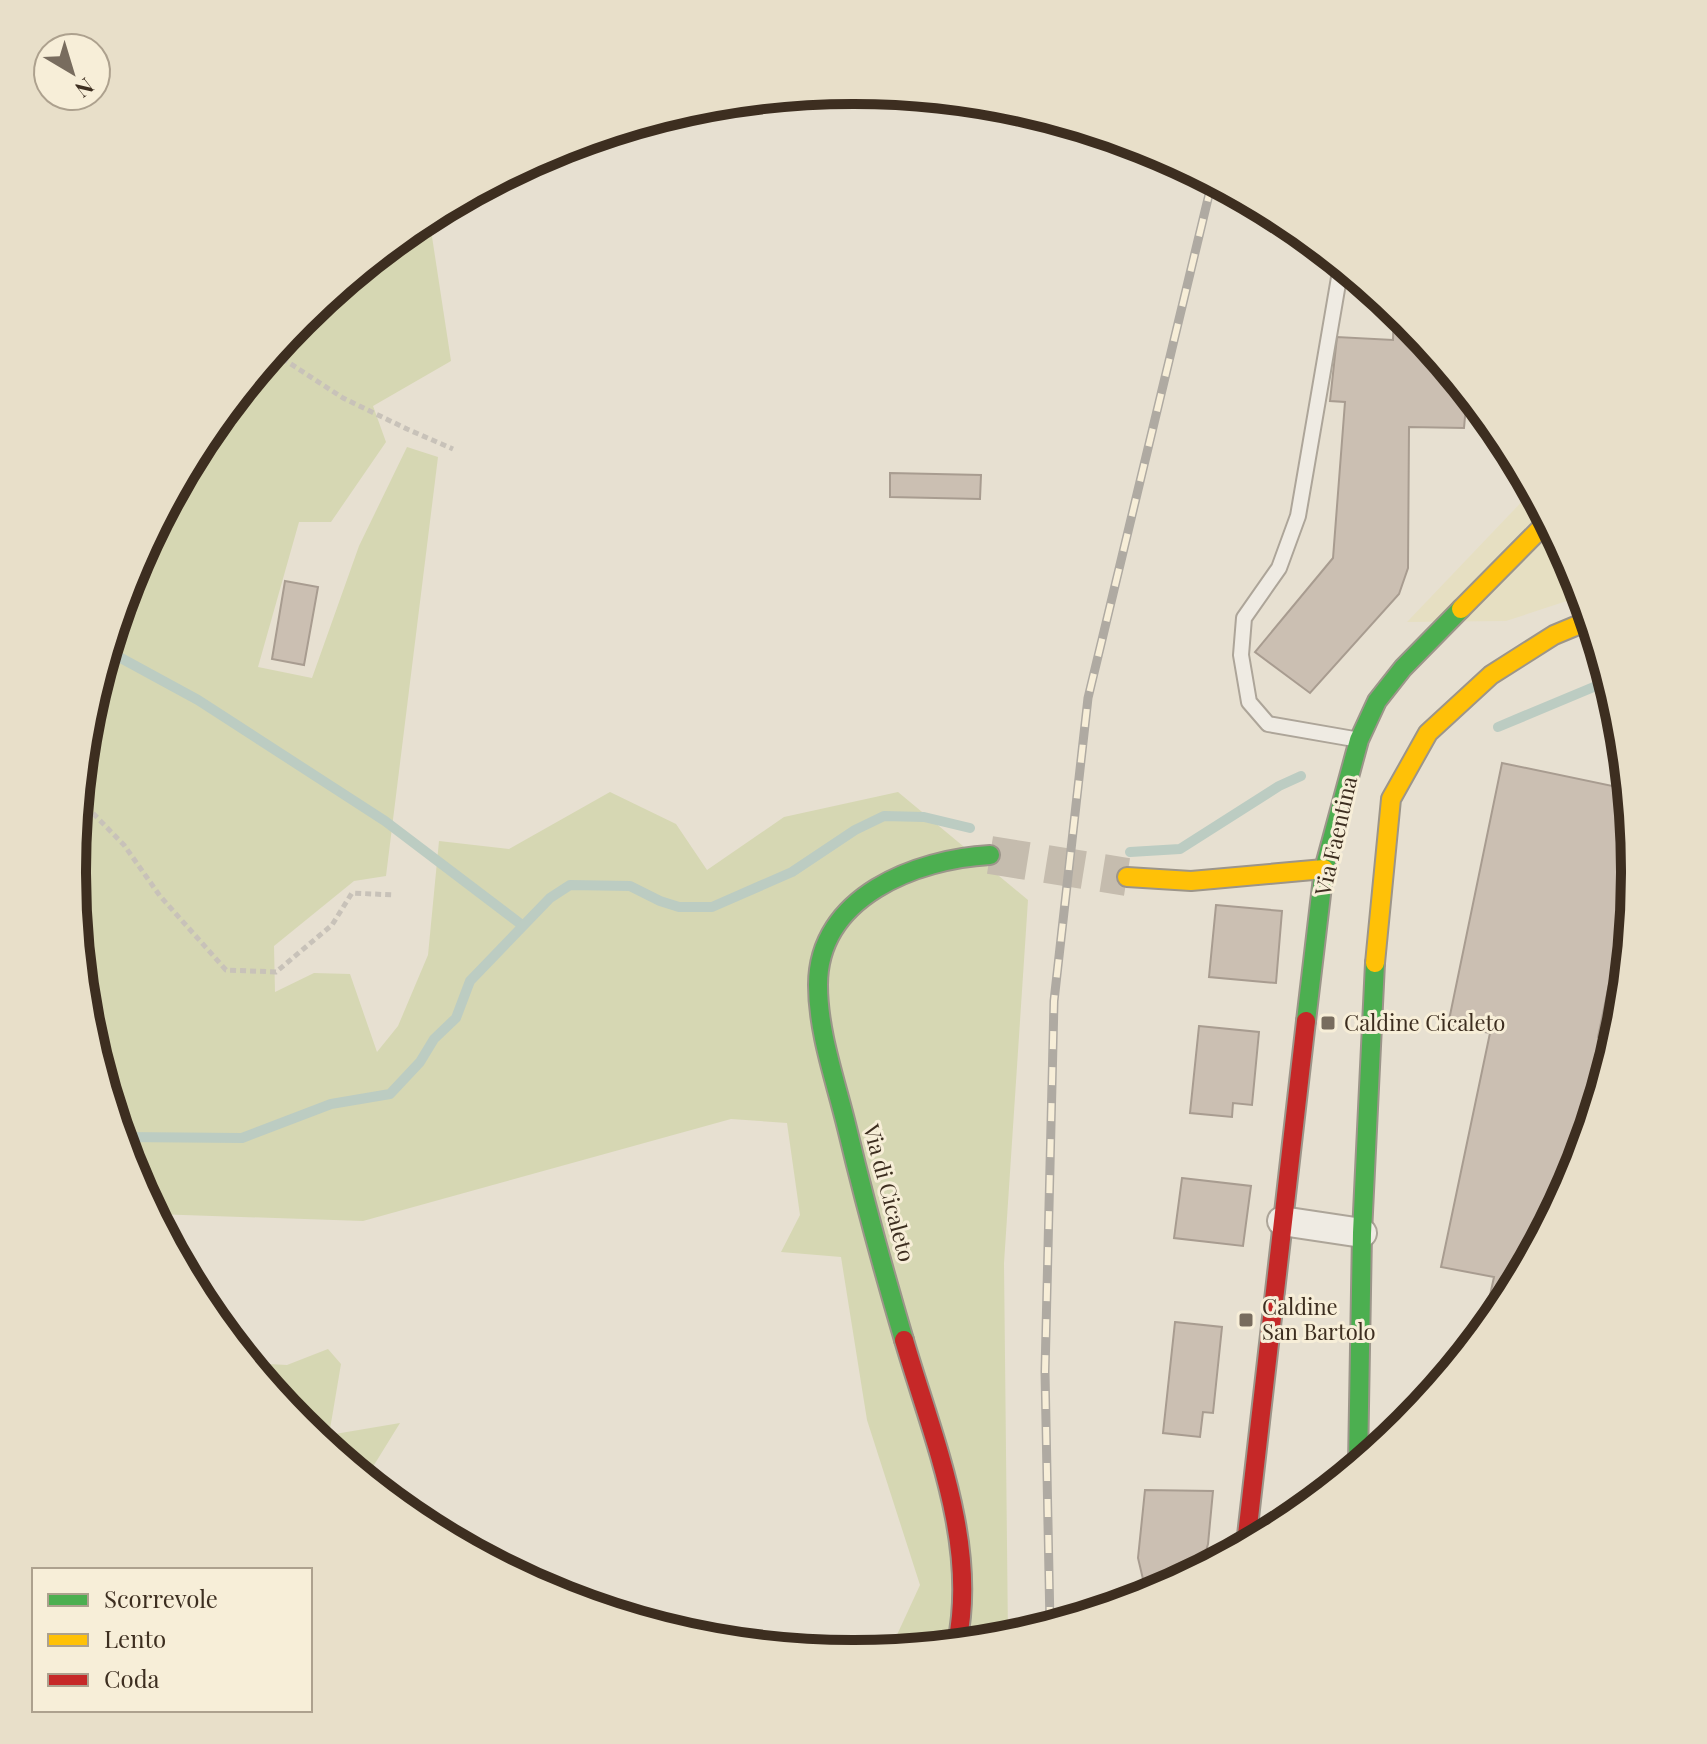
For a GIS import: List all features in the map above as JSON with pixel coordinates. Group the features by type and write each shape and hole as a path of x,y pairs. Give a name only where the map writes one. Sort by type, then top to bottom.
{"street":[{"name":"Via Faentina","path":"1248,1530 1324,869 1359,740 1377,701 1403,668 1540,529"},
{"name":"Via Faentina","path":"1358,1450 1362,1233 1372,994 1391,799 1428,733 1491,675 1554,635 1580,624"},
{"name":"Via di Cicaleto","path":"959,1632 964,1598 959,1545 940,1466 866,1207 830,1058 819,971 838,922 868,893 916,868 960,857 990,855"},
{"path":"1127,877 1191,881 1324,869"},
{"path":"1282,1221 1362,1233"}],"lane":[{"path":"1339,278 1298,516 1279,568 1244,618 1241,655 1249,702 1268,724 1359,740"}],"path":[{"path":"283,359 343,398 453,449"},
{"path":"89,809 124,845 160,896 226,970 276,972 332,925 352,893 394,895"}],"shaded area":[{"path":"1524,499 1571,600 1506,621 1407,622"}],"green space":[{"path":"431,231 451,361 373,406 386,442 331,522 299,522 258,667 312,678 359,546 407,447 438,457 386,876 354,881 274,946 275,992 314,973 350,974 377,1052 398,1026 428,955 439,841 509,849 610,792 676,824 707,870 784,817 898,792 1028,900 1004,1263 1008,1624 895,1638 920,1585 867,1420 841,1257 781,1252 800,1215 787,1123 731,1119 363,1221 167,1214 144,1166 127,1119 101,1022 88,922 88,822 101,722 112,673 144,578 189,488 215,446 276,366 347,295"},
{"path":"328,1349 341,1364 329,1432 265,1364 287,1365"},
{"path":"400,1423 372,1469 332,1435"}],"building":[{"path":"1393,327 1431,366 1466,410 1464,428 1409,427 1408,568 1399,594 1310,693 1255,652 1333,558 1345,402 1330,401 1337,337 1393,340"},
{"path":"890,473 981,475 980,499 890,497"},
{"path":"285,581 318,587 304,665 272,659"},
{"path":"1502,763 1615,787 1621,872 1619,922 1598,1037 1602,1038 1595,1071 1563,1166 1518,1256 1488,1303 1494,1277 1441,1267 1490,1033 1448,1025"},
{"path":"1216,905 1282,911 1276,983 1209,977"},
{"path":"1199,1026 1259,1032 1252,1105 1233,1103 1232,1117 1190,1113"},
{"path":"1182,1178 1251,1186 1243,1246 1174,1238"},
{"path":"1175,1322 1222,1327 1213,1413 1203,1412 1200,1437 1163,1433"},
{"path":"1145,1490 1213,1491 1205,1554 1144,1582 1138,1558"}],"waterway":[{"path":"117,656 198,700 385,821 522,925"},
{"path":"1498,727 1598,685"},
{"path":"1130,852 1180,849 1279,786 1301,776"},
{"path":"134,1137 242,1138 331,1104 390,1094 420,1062 434,1039 456,1018 470,981 550,898 570,885 630,886 679,907 712,907 792,872 855,830 884,816 924,817 970,828"}],"tunnel":[{"path":"990,855 1127,877"}],"railway":[{"path":"1050,1614 1045,1372 1054,1001 1088,698 1209,193"}],"traffic: fast":[{"path":"1306,1021 1324,869 1359,740 1377,701 1403,668 1461,609"},
{"path":"904,1340 824,1039 818,985 822,954 835,928 853,906 877,888 903,874 932,864 990,855"},
{"path":"1358,1450 1362,1233 1375,963"}],"traffic: slow":[{"path":"1461,609 1540,529"},
{"path":"1375,963 1391,799 1428,733 1491,675 1554,635 1580,624"},
{"path":"1127,877 1191,881 1324,869"}],"traffic: jam":[{"path":"1248,1530 1306,1021"},
{"path":"904,1340 939,1451 957,1528 962,1567 958,1632"}],"place":[{"name":"Caldine Cicaleto","path":"1328,1023"},
{"name":"Caldine San Bartolo","path":"1246,1320"}]}
